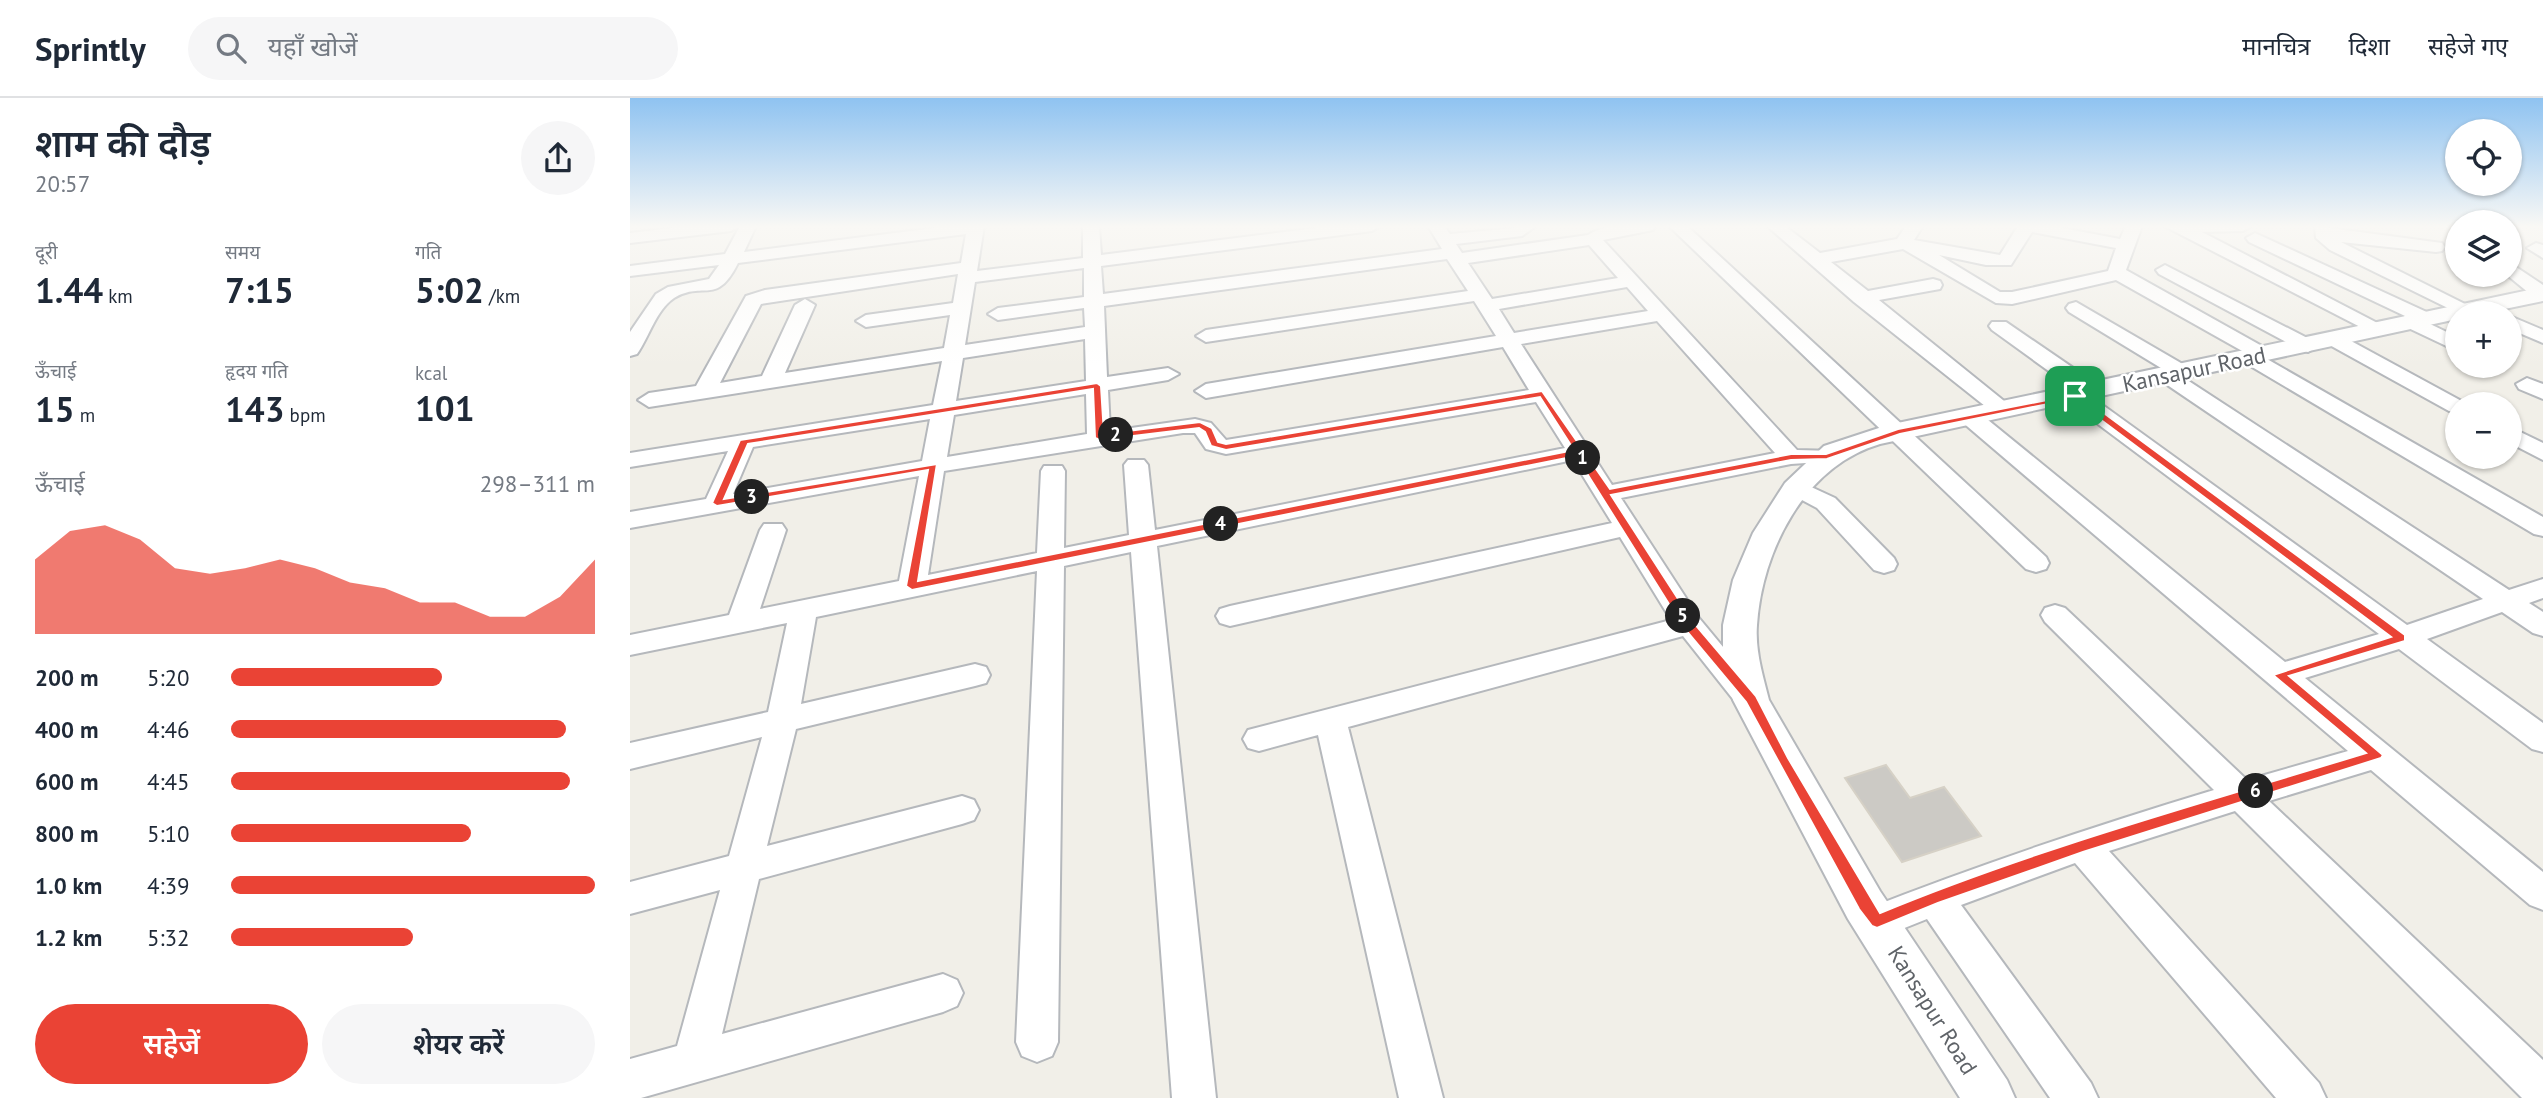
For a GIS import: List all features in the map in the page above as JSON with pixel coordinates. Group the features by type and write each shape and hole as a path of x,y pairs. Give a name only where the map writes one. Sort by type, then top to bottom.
{"street":[{"path":"630,350 663,297 676,291 718,283 724,273"},
{"path":"912,586 967,273"},
{"path":"704,392 751,302 757,299 971,273"},
{"path":"1093,273 1100,438"},
{"path":"998,314 1094,302 1276,273"},
{"path":"1465,273 1689,625 1751,700"},
{"path":"1623,273 1794,472 1884,564"},
{"path":"1727,273 2036,563"},
{"path":"1831,273 2003,409"},
{"path":"1957,273 2001,298 2119,274 2543,528"},
{"path":"2171,273 2445,400"},
{"path":"2271,273 2377,328"},
{"path":"2326,273 2445,338"},
{"path":"2394,273 2457,301"},
{"path":"2522,277 2543,294"},
{"path":"1206,336 1631,281"},
{"path":"1861,298 1933,285"},
{"name":"Kansapur Road","path":"2517,301 2543,294"},
{"path":"770,382 805,305"},
{"path":"866,321 961,308"},
{"path":"2076,308 2543,626"},
{"path":"1515,348 1660,315"},
{"name":"Kansapur Road","path":"1989,1098 1864,905 1782,761 1751,700 1744,671 1740,626 1750,577 1780,512 1794,472 1827,456 1898,431 2084,394 2171,372 2256,356 2377,328 2445,316"},
{"path":"1999,326 2401,638 2543,740"},
{"path":"2522,327 2543,337"},
{"path":"1206,391 1515,348 1675,330"},
{"path":"649,400 1095,331"},
{"path":"630,460 1168,374"},
{"path":"630,520 1100,438 1200,425 1209,430 1214,444 1226,447 1542,394"},
{"path":"1969,416 2543,894"},
{"path":"2522,441 2543,453"},
{"path":"717,503 744,442"},
{"path":"630,645 804,607 1579,452"},
{"path":"1136,465 1194,1098"},
{"path":"1037,1042 1054,471"},
{"path":"1607,493 1794,472"},
{"path":"1230,616 1627,528"},
{"path":"742,620 773,530"},
{"path":"2279,675 2401,638 2543,588"},
{"path":"694,1061 782,721 804,607"},
{"path":"2055,615 2543,1089"},
{"path":"1259,739 1689,625"},
{"path":"630,756 975,675"},
{"path":"1331,722 1421,1098"},
{"path":"1877,922 1934,898 2082,846 2377,755"},
{"path":"630,898 962,810"},
{"path":"2082,846 2304,1098"},
{"path":"1934,898 2076,1098"},
{"path":"630,1080 943,993"}],"building":[{"path":"1886,765 1910,798 1944,787 1981,836 1902,862 1845,778"}],"route":[{"path":"1097,386 1100,438 1200,425 1209,430 1214,444 1220,447 1542,394 1607,493 1791,457 1827,456 1898,431 2075,396 2401,638 2279,675 2377,755 2082,846 1934,898 1877,922 1864,905 1782,761 1751,700 1689,625 1579,452 912,586 933,466 717,503 744,442 1097,386"}]}
